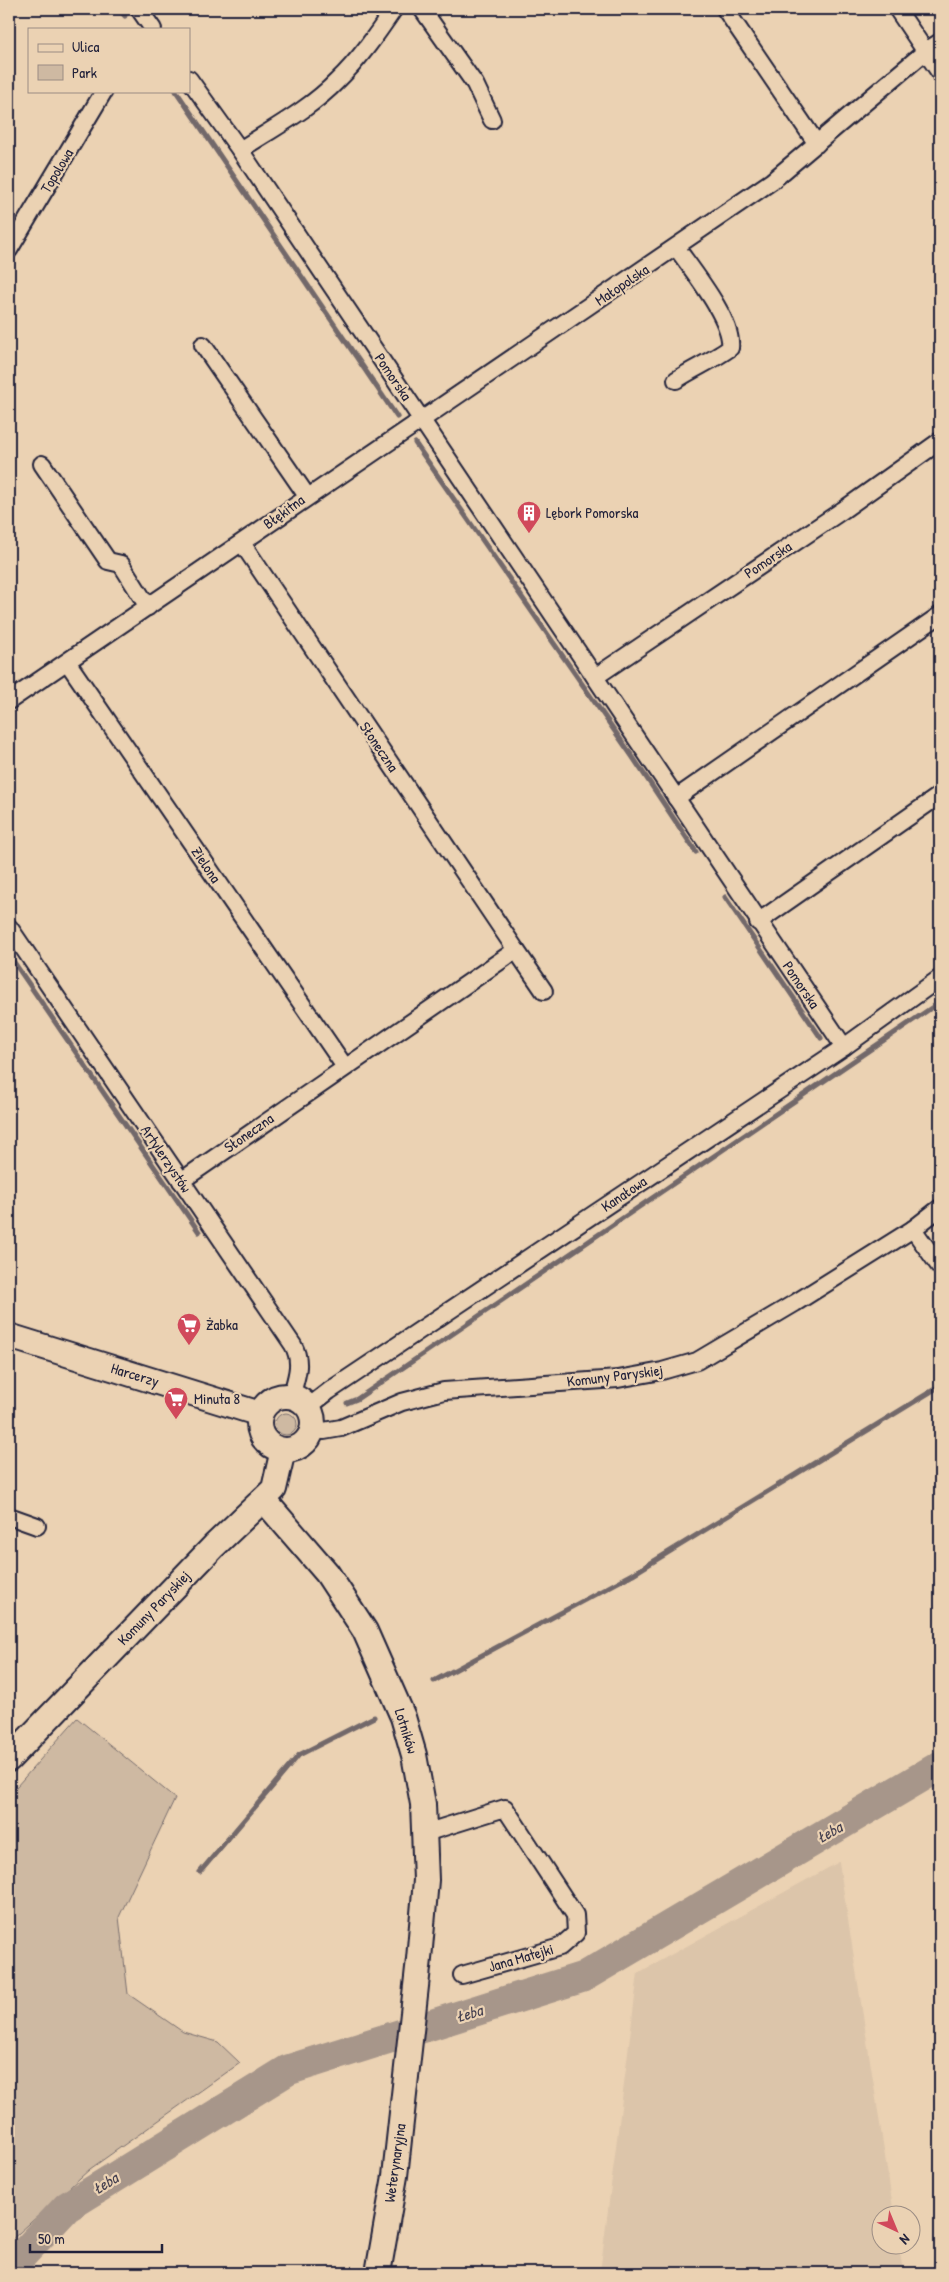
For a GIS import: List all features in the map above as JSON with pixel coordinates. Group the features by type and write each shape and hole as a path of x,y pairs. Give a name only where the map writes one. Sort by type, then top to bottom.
{"street":[{"path":"240,150 323,94 337,82 363,52 394,9"},
{"path":"422,9 476,84 492,120"},
{"path":"725,9 817,144"},
{"path":"897,9 940,73"},
{"name":"Małopolska","path":"423,421 772,181 926,51 940,42"},
{"name":"Pomorska","path":"190,80 240,150 758,922 844,1047"},
{"name":"Topolowa","path":"9,250 103,92"},
{"path":"676,247 722,316 731,338 730,348 708,364 698,365 676,380"},
{"path":"203,345 307,496"},
{"name":"Błękitna","path":"9,701 68,663 307,496 423,421"},
{"name":"Pomorska","path":"595,677 843,510 940,441"},
{"path":"42,464 108,562 121,564 148,607"},
{"name":"Słoneczna","path":"242,543 544,991"},
{"path":"676,798 940,615"},
{"name":"Zielona","path":"68,663 345,1067"},
{"path":"758,922 940,795"},
{"name":"Artylerzystów","path":"9,928 296,1352 303,1411"},
{"name":"Słoneczna","path":"181,1181 516,950"},
{"name":"Kanałowa","path":"303,1411 337,1386 844,1047 940,978"},
{"name":"Komuny Paryskiej","path":"303,1411 324,1431 341,1428 402,1402 444,1391 599,1381 643,1375 682,1366 711,1354 913,1229 940,1208"},
{"path":"913,1229 940,1267"},
{"name":"Harcerzy","path":"9,1336 260,1414"},
{"path":"275,1398 303,1411 302,1445 283,1450 269,1444 264,1438 259,1424 260,1414 268,1403 275,1398"},
{"name":"Komuny Paryskiej","path":"9,1759 214,1546 264,1500 277,1485 283,1450"},
{"name":"Lotników","path":"264,1500 327,1573 365,1631 403,1717 414,1755 425,1833 426,1880 415,2002"},
{"path":"9,1516 38,1526"},
{"name":"Jana Matejki","path":"425,1833 505,1808 575,1914 576,1933 560,1947 462,1975"},
{"name":"Weterynaryjna","path":"378,2273 395,2176 415,2002"}],"shaded area":[{"path":"839,1862 892,2204 872,2204 872,2254 900,2254 903,2273 600,2273 638,1973"}],"green space":[{"path":"286,1413 294,1416 297,1424 294,1432 286,1435 278,1432 275,1424 278,1416"},
{"path":"77,1718 175,1798 119,1917 128,1994 183,2032 218,2042 240,2063 90,2169 9,2242 9,1795"}],"waterway":[{"path":"119,9 125,16"},
{"path":"177,92 397,417"},
{"path":"415,443 632,756 696,852"},
{"path":"725,897 821,1038"},
{"path":"9,955 199,1232"},
{"path":"347,1403 357,1399 940,1002"},
{"path":"434,1681 633,1574 940,1386"},
{"path":"200,1872 299,1755 374,1717"},
{"name":"Łeba","path":"9,2269 67,2207 288,2070 583,1977 940,1766"}],"place":[{"name":"Lębork Pomorska","path":"529,534"},
{"name":"Żabka","path":"189,1346"},
{"name":"Minuta 8","path":"176,1420"}]}
